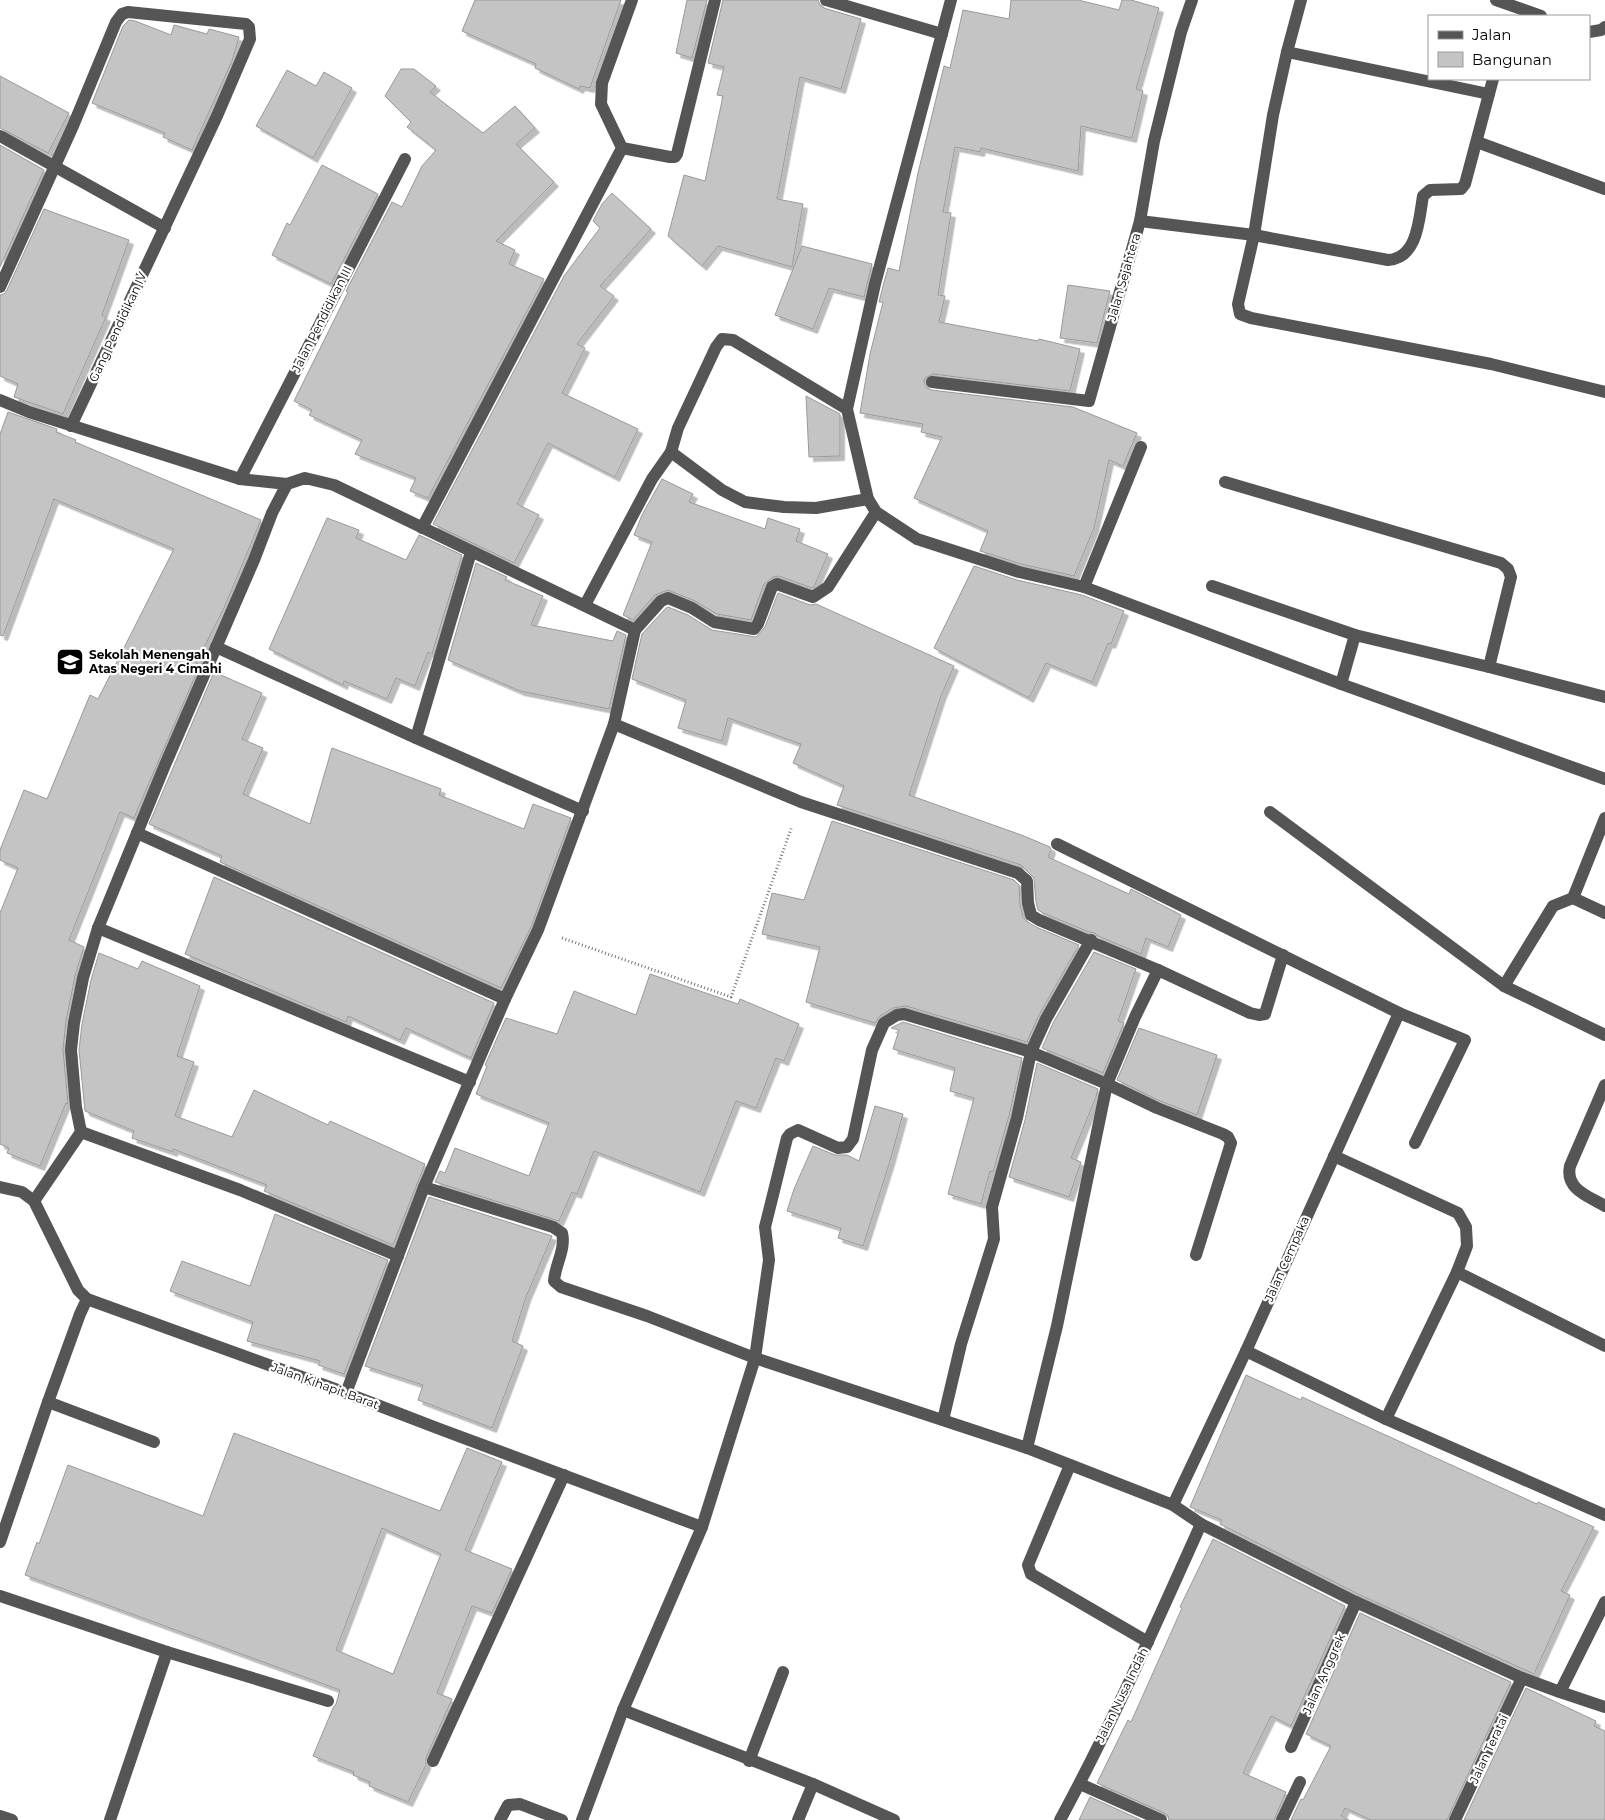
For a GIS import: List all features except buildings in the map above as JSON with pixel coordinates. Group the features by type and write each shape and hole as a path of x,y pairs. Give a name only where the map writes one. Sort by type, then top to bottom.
{"street":[{"path":"622,148 601,104 600,93 632,0"},
{"path":"622,148 670,157 675,157 677,154 716,0"},
{"path":"826,0 942,34"},
{"path":"951,0 875,284 847,409 868,499 876,512 916,539 1019,572 1084,587 1341,684 1605,779"},
{"name":"Jalan Sejahtera","path":"932,382 1089,401 1140,221 1154,141 1181,32 1192,0"},
{"path":"1301,0 1273,115 1254,235 1238,304 1240,314 1261,320 1491,364 1605,392"},
{"path":"1496,0 1514,12 1534,15"},
{"name":"Gang Pendidikan IV","path":"54,166 74,126 116,22 122,14 128,12 246,24 249,28 250,39 218,116 71,426"},
{"path":"1590,32 1601,30 1605,27"},
{"path":"1287,52 1488,94"},
{"path":"1140,221 1254,235 1388,260 1398,260 1408,252 1416,233 1423,196 1430,190 1461,189 1465,184 1493,80"},
{"path":"0,136 165,228"},
{"path":"1477,142 1605,189"},
{"path":"422,528 622,148"},
{"name":"Jalan Pendidikan III","path":"240,479 405,159"},
{"path":"0,287 54,166"},
{"path":"585,605 652,479 671,452 678,428 716,347 722,339 733,340 847,409"},
{"path":"0,400 71,426 240,479 287,484 305,478 334,485 635,630"},
{"path":"1084,587 1141,447"},
{"path":"671,452 722,490 745,502 784,507 816,508 868,499"},
{"path":"1226,482 1501,563 1508,569 1511,578 1489,667"},
{"path":"34,1201 81,1132 76,1107 71,1050 83,978 98,928 272,512 287,484"},
{"path":"346,1393 424,1187 505,999 538,930 614,724 635,630 661,601 668,598 692,608 714,622 754,629 758,624 772,587 777,584 813,597 828,587 876,512"},
{"path":"416,738 472,552"},
{"path":"1212,586 1355,635 1605,697"},
{"path":"1341,684 1355,635"},
{"path":"216,647 583,811"},
{"path":"614,724 801,802 1018,872 1027,881 1028,903 1031,915 1039,920 1091,940 1250,1013 1265,1014 1283,955"},
{"path":"1270,812 1504,986 1605,1035"},
{"path":"1574,898 1605,818"},
{"path":"137,833 505,999"},
{"path":"1057,844 1399,1012 1466,1040 1414,1144"},
{"path":"1504,986 1553,906 1574,898 1605,913"},
{"path":"98,928 470,1082"},
{"path":"943,1420 961,1344 994,1239 992,1207 1017,1118 1031,1052 1046,1019 1091,940"},
{"path":"1027,1448 1057,1326 1107,1084 1135,1017 1158,970"},
{"name":"Jalan Cempaka","path":"1173,1505 1246,1351 1399,1012"},
{"path":"582,1820 623,1710 702,1527 755,1358 769,1260 765,1227 787,1138 798,1130 838,1148 847,1147 854,1139 872,1050 884,1023 897,1015 904,1014 1031,1052 1107,1084 1157,1108 1223,1134 1231,1143 1196,1255"},
{"path":"1605,1086 1570,1166 1568,1176 1569,1181 1578,1189 1605,1206"},
{"path":"81,1132 240,1190 398,1256"},
{"path":"1334,1156 1458,1213 1466,1227 1467,1246 1457,1272 1386,1419"},
{"path":"0,1187 22,1192 34,1201 78,1290 87,1299 48,1402 0,1542"},
{"path":"424,1187 553,1227 562,1233 564,1241 554,1271 554,1281 561,1287 647,1316 755,1358 1027,1448 1173,1505 1201,1524 1356,1602 1522,1678 1605,1707"},
{"path":"1457,1272 1605,1346"},
{"name":"Jalan Kihapit Barat","path":"87,1299 346,1393 702,1527"},
{"path":"1246,1351 1386,1419 1605,1516"},
{"path":"48,1402 154,1442"},
{"path":"1070,1465 1028,1565 1031,1574 1148,1642"},
{"path":"433,1761 564,1475"},
{"name":"Jalan Nusa Indah","path":"1060,1820 1080,1784 1148,1642 1201,1524"},
{"path":"0,1596 167,1652 328,1700"},
{"name":"Jalan Anggrek","path":"1291,1747 1356,1602"},
{"path":"1560,1692 1605,1602"},
{"path":"110,1820 167,1652"},
{"path":"750,1760 783,1672"},
{"name":"Jalan Teratai","path":"1455,1820 1522,1678"},
{"path":"623,1710 813,1784 894,1820"},
{"path":"1282,1820 1300,1782"},
{"path":"798,1820 813,1784"},
{"path":"1080,1784 1161,1820"},
{"path":"500,1820 508,1805 520,1804 562,1820"},
{"path":"0,1816 12,1820"}],"path":[{"path":"538,930 731,997 801,802"}],"place":[{"name":"Sekolah Menengah Atas Negeri 4 Cimahi","path":"70,662"}]}
